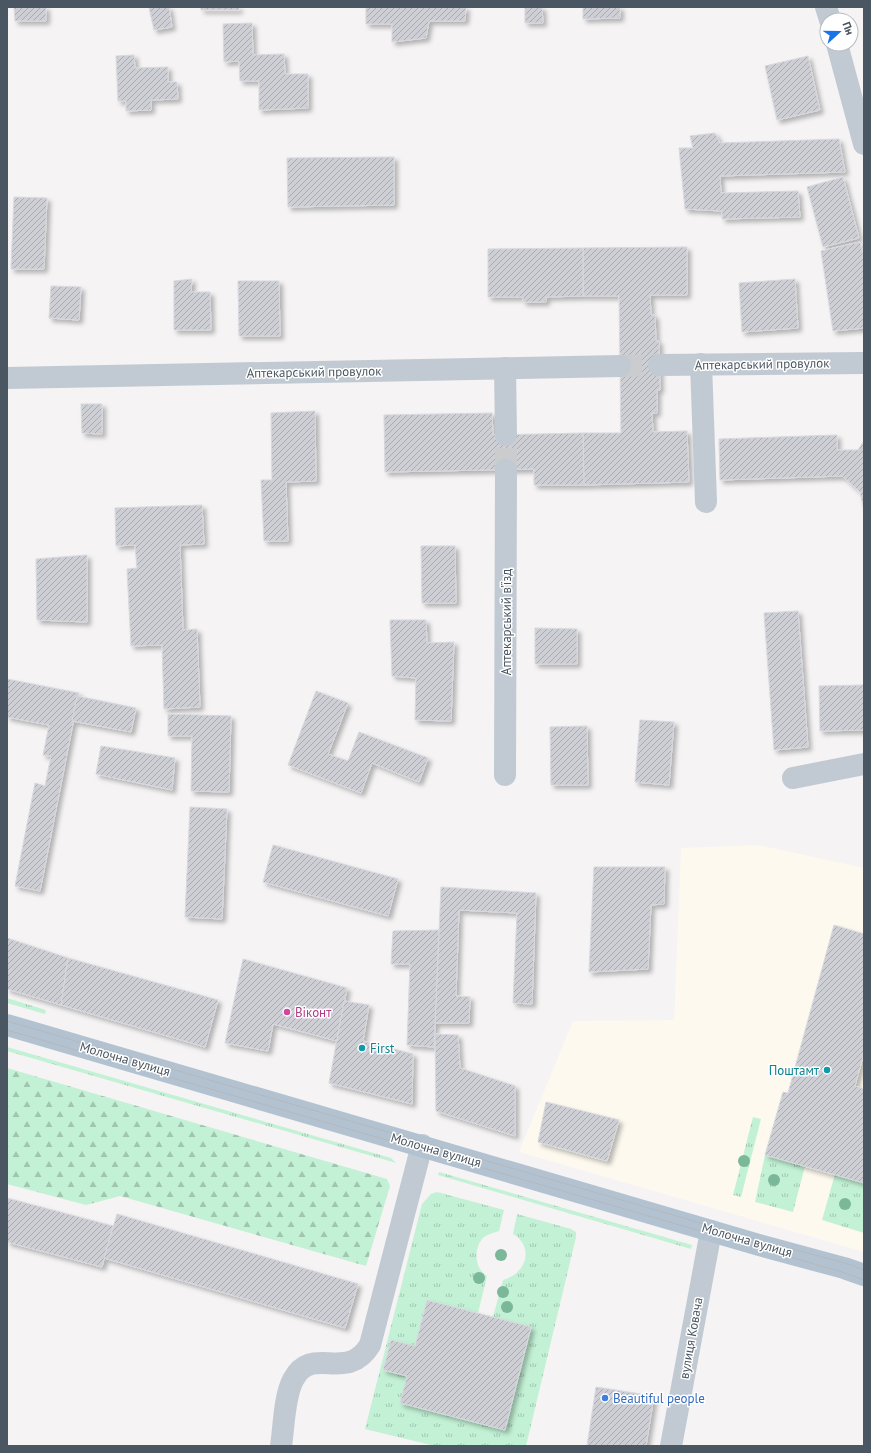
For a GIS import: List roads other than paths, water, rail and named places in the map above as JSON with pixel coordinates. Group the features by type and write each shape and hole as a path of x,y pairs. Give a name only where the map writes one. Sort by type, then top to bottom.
{"main road":[{"name":"Молочна вулиця","path":"7,1025 864,1275"}],"street":[{"path":"839,52 864,144"},
{"name":"Аптекарський провулок","path":"660,365 864,363"},
{"path":"701,364 706,502"},
{"name":"Аптекарський провулок","path":"7,378 620,366"},
{"path":"505,368 506,435"},
{"name":"Аптекарський в’їзд","path":"505,775 506,470"},
{"path":"793,778 864,764"},
{"path":"280,1446 290,1387 300,1370 312,1363 320,1362 336,1364 351,1362 364,1354 370,1345 422,1146"},
{"name":"вулиця Ковача","path":"671,1446 711,1230"}],"tunnel":[{"path":"620,366 659,365"},
{"path":"506,435 506,470"}],"tram line":[{"path":"7,1021 762,1241 845,1263 864,1270"},
{"path":"7,1030 842,1272 864,1280"}],"place":[{"name":"Віконт","path":"287,1012"},
{"name":"First","path":"362,1048"},
{"name":"Поштамт","path":"827,1070"},
{"name":"Beautiful people","path":"605,1398"}]}
